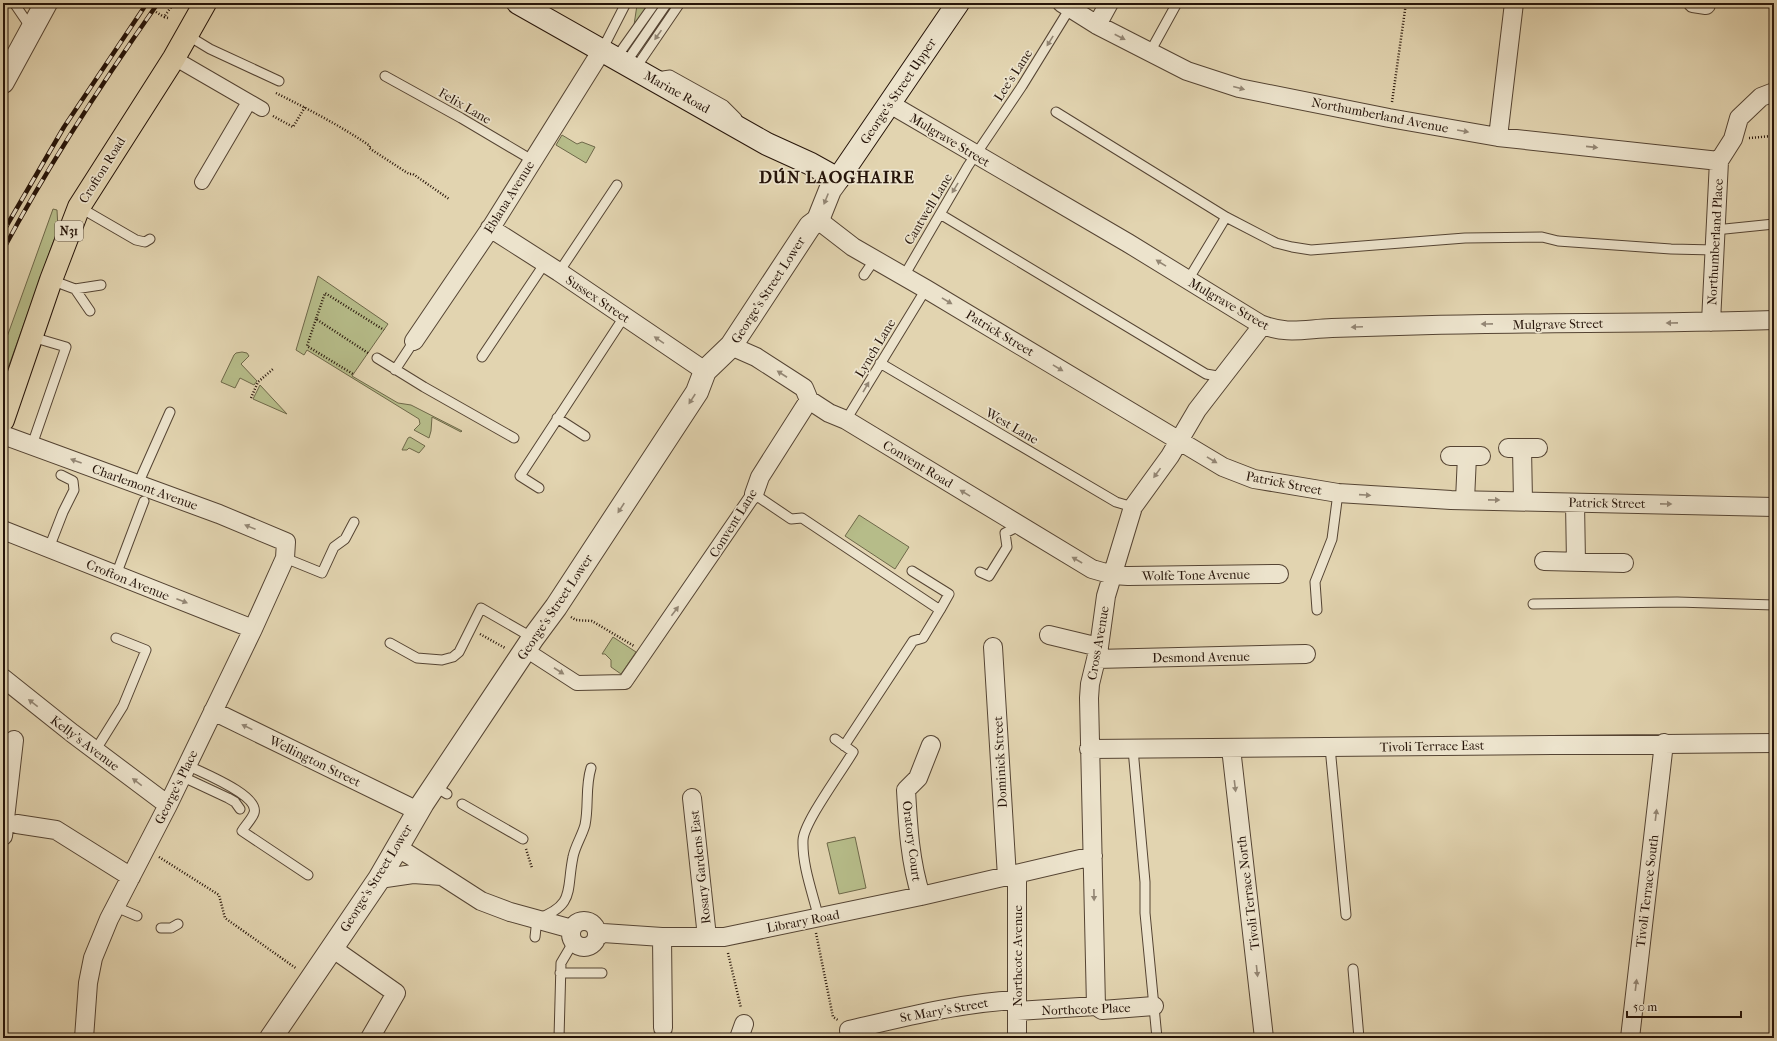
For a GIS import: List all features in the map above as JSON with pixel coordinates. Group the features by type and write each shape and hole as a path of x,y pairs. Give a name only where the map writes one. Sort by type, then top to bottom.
{"highway":[{"name":"Crofton Road","path":"3,420 51,280 79,207 174,58 205,3"}],"street":[{"path":"3,82 46,3"},
{"name":"Marine Road","path":"518,3 767,144 811,164 838,179"},
{"name":"George's Street Upper","path":"838,179 958,3"},
{"path":"1096,25 1109,3"},
{"path":"1498,137 1514,3"},
{"name":"Northumberland Avenue","path":"1066,6 1096,25 1187,71 1239,88 1389,118 1498,137 1719,161"},
{"path":"174,58 262,110"},
{"name":"Eblana Avenue","path":"414,341 490,228 532,160 626,64"},
{"path":"1719,161 1733,139 1739,118 1762,97 1774,92"},
{"path":"202,182 249,102"},
{"name":"Mulgrave Street","path":"890,104 1089,220 1260,324 1276,330 1298,331 1324,328 1432,325 1774,320"},
{"name":"Northumberland Place","path":"1712,322 1719,161"},
{"name":"George's Street Lower","path":"271,1038 378,879 418,811 441,790 527,648 556,607 697,392 705,371 731,346 810,226 818,220 830,190 838,179"},
{"name":"Patrick Street","path":"818,220 852,247 926,289 1223,467 1254,479 1338,493 1466,500 1774,507"},
{"name":"Sussex Street","path":"490,228 705,371"},
{"name":"Cross Avenue","path":"1096,1006 1089,749 1089,691 1106,596 1133,506 1170,456 1197,410 1258,331 1260,324"},
{"name":"Convent Road","path":"731,346 756,357 804,388 809,400 829,413 846,420 1019,526 1092,568 1113,574"},
{"name":"Convent Lane","path":"527,648 577,683 625,682 754,494 760,477 809,400"},
{"name":"Charlemont Avenue","path":"3,435 218,514 285,550"},
{"path":"1522,448 1523,501"},
{"path":"1466,456 1466,500"},
{"path":"1575,503 1576,562"},
{"name":"Crofton Avenue","path":"3,530 253,629"},
{"name":"George's Place","path":"84,1038 88,982 92,964 109,919 168,805 253,629 285,550"},
{"path":"1544,561 1624,563"},
{"name":"Wolfe Tone Avenue","path":"1113,574 1128,576 1279,574"},
{"name":"Desmond Avenue","path":"1049,635 1097,653 1306,654"},
{"name":"Dominick Street","path":"993,646 1012,875"},
{"name":"Kelly's Avenue","path":"3,678 95,751 168,805"},
{"name":"Wellington Street","path":"213,711 418,811"},
{"path":"14,740 7,829 56,830 131,877"},
{"name":"Tivoli Terrace South","path":"1630,1038 1664,743"},
{"name":"Tivoli Terrace East","path":"1089,749 1774,743"},
{"name":"Oratory Court","path":"921,896 914,876 908,833 906,790 918,778 931,746"},
{"name":"Tivoli Terrace North","path":"1231,748 1264,1038"},
{"name":"Rosary Gardens East","path":"692,798 716,937"},
{"path":"396,848 445,876 481,901 510,912 536,928 573,935"},
{"name":"Library Road","path":"573,935 578,922 586,921 590,922 596,928 597,937 603,933 662,937 716,937 816,919 1093,856"},
{"path":"378,879 413,874 445,876"},
{"name":"Northcote Avenue","path":"1012,875 1017,1038"},
{"path":"662,937 664,1028"},
{"path":"332,948 396,993 370,1038"},
{"name":"St Mary's Street","path":"849,1034 951,1007 987,1002 1017,1006"},
{"name":"Northcote Place","path":"1017,1006 1096,1006 1102,1010 1154,1006"}],"lane":[{"path":"14,3 32,29"},
{"path":"626,3 626,64"},
{"path":"626,64 655,3"},
{"path":"626,64 667,3"},
{"path":"626,64 680,3"},
{"path":"1150,52 1176,3"},
{"name":"Lee's Lane","path":"976,155 1022,86 1066,6"},
{"path":"187,35 210,49 279,81"},
{"name":"Felix Lane","path":"385,76 461,118 532,160"},
{"path":"1056,112 1226,217 1276,243 1311,250 1465,238 1542,237 1558,241 1671,249 1715,250"},
{"name":"Cantwell Lane","path":"904,276 976,155"},
{"path":"482,357 617,185"},
{"path":"79,207 136,240 145,242 150,239"},
{"path":"940,214 1206,374 1223,377"},
{"path":"1188,280 1226,217"},
{"path":"1715,230 1774,224"},
{"path":"864,276 875,259"},
{"path":"51,280 75,289 101,285"},
{"path":"75,289 90,311"},
{"name":"Lynch Lane","path":"846,420 926,289"},
{"path":"539,488 520,476 557,418 628,319"},
{"path":"32,337 66,348 32,445"},
{"path":"395,370 414,341"},
{"path":"377,358 395,370 514,438"},
{"name":"West Lane","path":"880,364 1116,502 1133,506"},
{"path":"138,484 170,412"},
{"path":"557,418 586,436"},
{"path":"49,548 63,512 74,490 73,481 62,475"},
{"path":"1318,610 1315,582 1332,539 1338,493"},
{"path":"754,494 791,519 802,518 940,610"},
{"path":"116,575 144,501"},
{"path":"285,550 322,573 334,547 345,539 354,522"},
{"path":"980,572 989,576 1007,547 1005,533 1019,526"},
{"path":"844,746 913,641 923,638 950,594 912,572"},
{"path":"1533,604 1677,602 1774,605"},
{"path":"390,643 417,658 442,660 453,657 459,652 481,608 527,648"},
{"path":"95,751 123,706 146,650 116,638"},
{"path":"816,919 803,855 803,839 806,827 853,752 835,739"},
{"path":"1330,747 1346,915"},
{"path":"1133,749 1145,882 1145,913 1157,1038"},
{"path":"536,928 559,908 568,892 573,854 585,826 587,781 592,768"},
{"path":"184,770 235,802 240,809"},
{"path":"184,770 242,792 252,802 254,808 254,813 242,831 308,875"},
{"path":"462,804 523,839"},
{"path":"116,907 136,916"},
{"path":"161,928 171,928 178,924"},
{"path":"559,1038 561,963 573,935"},
{"path":"1353,969 1359,1038"},
{"path":"560,973 602,973"}],"path":[{"path":"134,3 139,5"},
{"path":"156,12 166,18 174,3"},
{"path":"1389,118 1406,3"},
{"path":"285,122 293,127 305,107"},
{"path":"1733,139 1772,136 1774,151"},
{"path":"360,139 370,146 369,148 409,174 413,174 449,198"},
{"path":"353,374 307,346 325,293 384,330"},
{"path":"316,319 377,358"},
{"path":"251,398 258,382 273,369"},
{"path":"556,607 576,620 592,621 648,647"},
{"path":"470,628 527,648"},
{"path":"523,839 532,868"},
{"path":"146,849 219,895 225,918 311,978"},
{"path":"816,919 833,1017 849,1034"},
{"path":"716,937 742,1031"}],"green space":[{"path":"638,3 650,3 634,25 637,5"},
{"path":"562,135 577,144 582,142 595,147 586,163 556,145"},
{"path":"53,209 57,210 58,229 3,382 3,348"},
{"path":"318,276 388,324 352,376 398,403 411,405 462,431 461,432 432,417 429,438 414,430 420,424 419,419 307,350 304,355 296,350"},
{"path":"242,352 247,353 249,356 241,364 257,381 254,385 240,378 235,388 221,382 234,355"},
{"path":"260,385 287,414 253,399"},
{"path":"410,437 425,446 419,453 409,448 407,450 402,450"},
{"path":"859,515 909,547 895,569 845,536"},
{"path":"613,637 636,652 621,674 611,667 611,660 605,654 602,654"},
{"path":"855,837 866,888 839,894 827,843"}],"railway":[{"path":"3,232 64,127 147,3"},
{"path":"3,250 57,155 158,3"}],"district":[{"name":"DÚN LAOGHAIRE","path":"837,177"}]}
